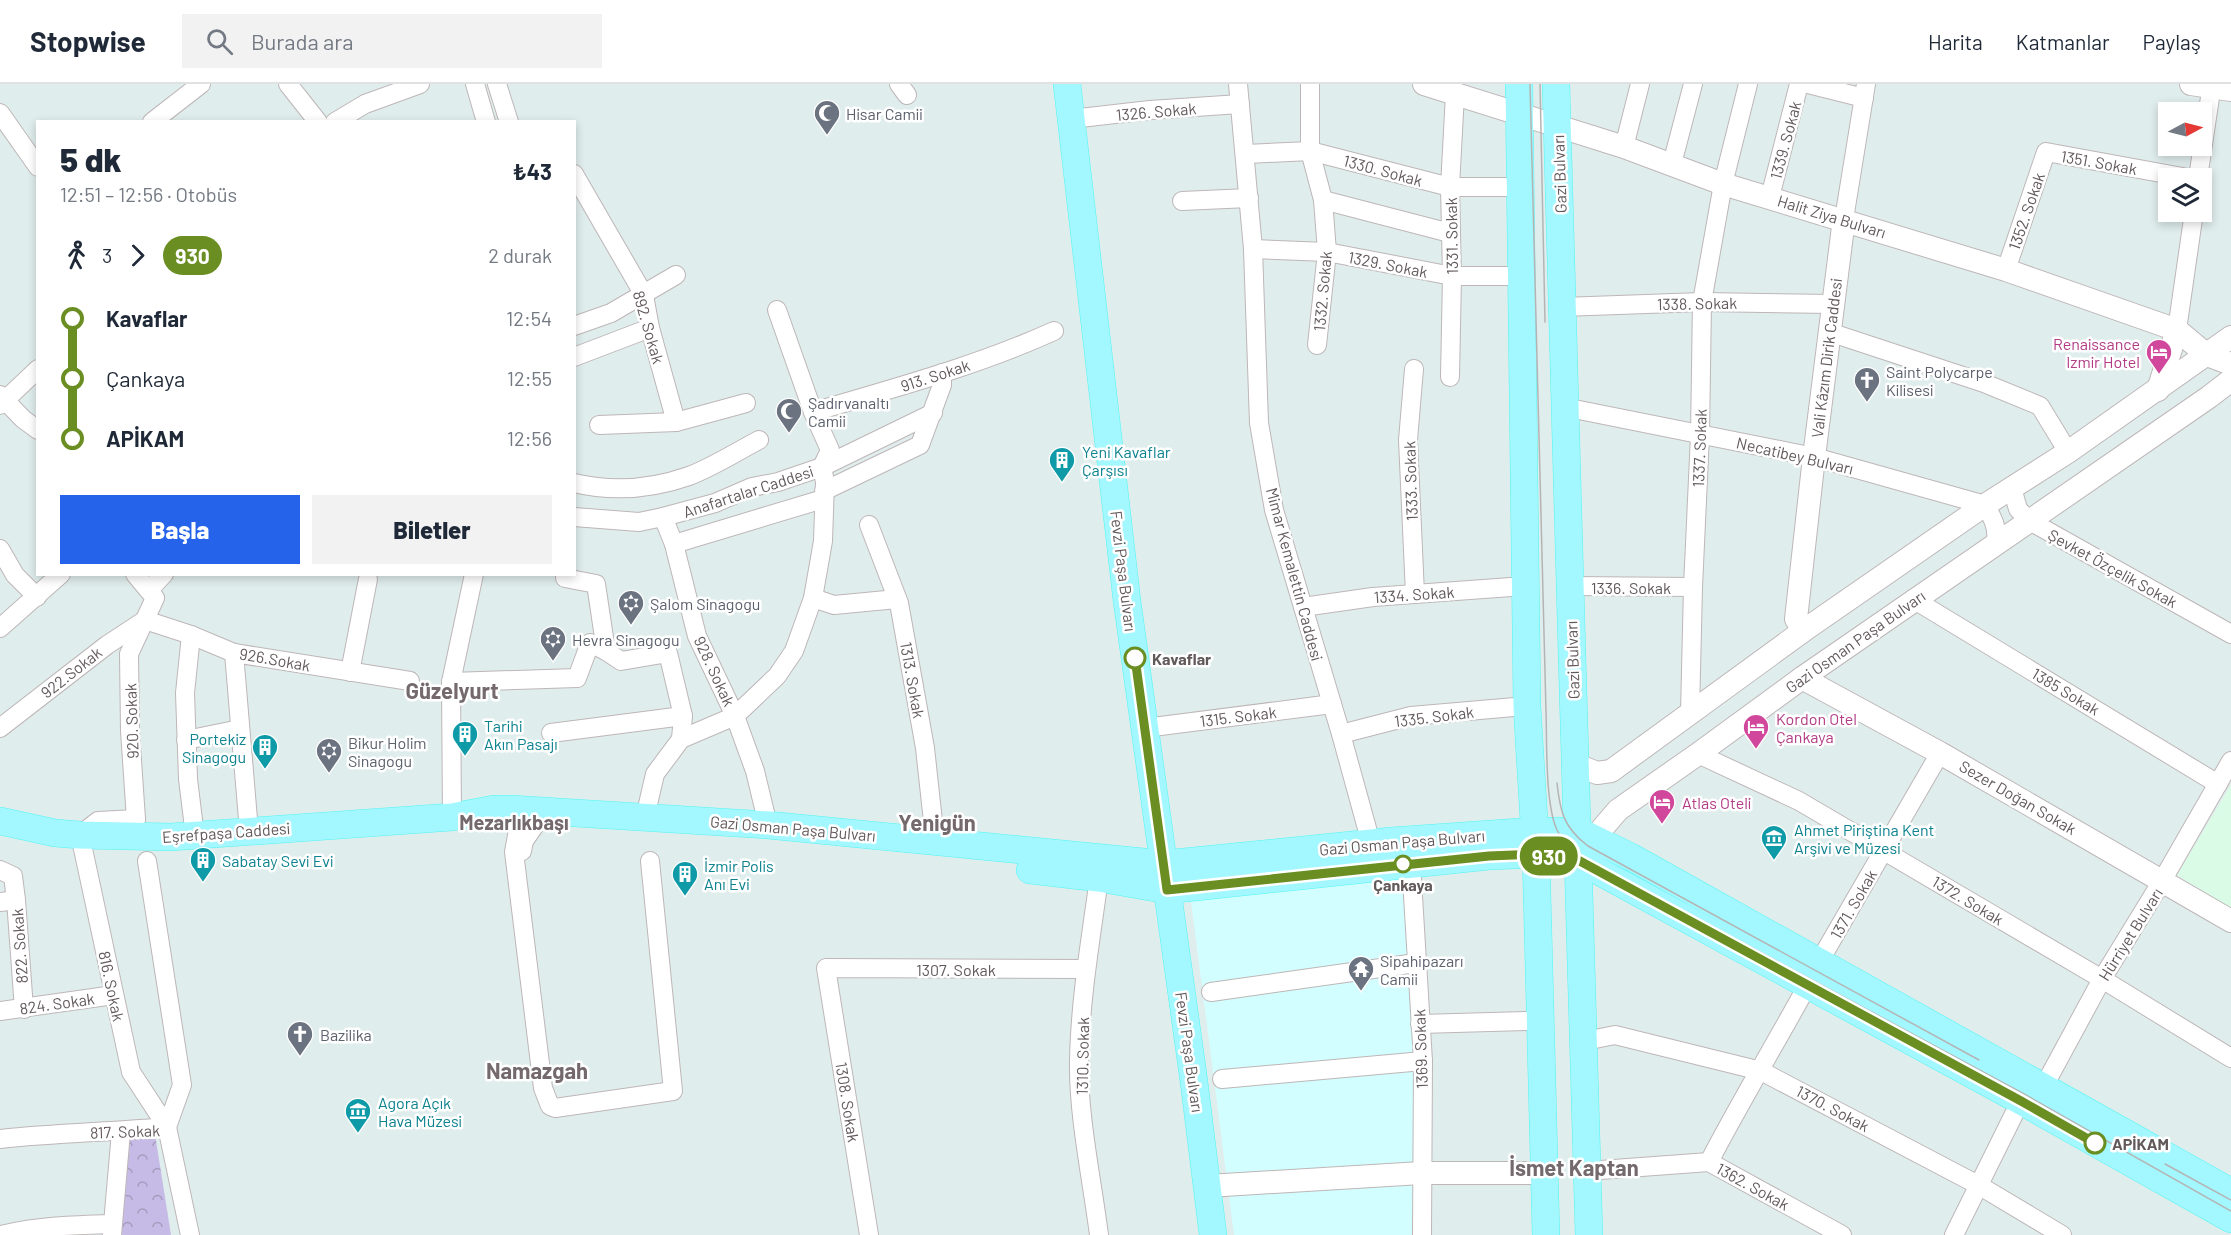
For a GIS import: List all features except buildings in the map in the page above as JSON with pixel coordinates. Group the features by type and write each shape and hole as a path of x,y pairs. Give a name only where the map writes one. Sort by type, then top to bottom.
{"main road":[{"name":"Fevzi Paşa Bulvarı","path":"1067,84 1124,579 1213,1235"},
{"path":"1519,84 1527,706 1535,842 1546,1235"},
{"name":"Gazi Bulvarı","path":"1556,84 1575,764 1586,835"},
{"name":"Eşrefpaşa Caddesi","path":"0,821 55,833 80,835 134,828 183,836 452,817 518,821"},
{"name":"Gazi Osman Paşa Bulvarı","path":"518,821 645,817 768,825 934,840 1008,850 1165,877 1371,843 1535,842 1578,860"},
{"name":"Gazi Osman Paşa Bulvarı","path":"518,821 805,843 1099,878 1165,877 1411,863 1586,835"},
{"path":"1589,1235 1578,860 1586,835 1819,962 2231,1219"},
{"path":"1578,860 1807,986 2231,1192"}],"street":[{"path":"155,120 201,84"},
{"path":"288,84 316,120"},
{"path":"338,120 365,104 420,84"},
{"path":"475,84 485,120"},
{"path":"497,84 508,120"},
{"name":"Mimar Kemalettin Caddesi","path":"1238,84 1253,249 1259,423 1274,510 1371,843"},
{"name":"1332. Sokak","path":"1310,84 1310,151 1323,200 1327,252 1317,345"},
{"name":"Halit Ziya Bulvarı","path":"1424,84 1624,147 1723,184 2006,270 2177,330 2207,355 2231,364"},
{"path":"1624,147 1640,84"},
{"path":"1672,164 1693,84"},
{"name":"1337. Sokak","path":"1690,713 1700,435 1702,302 1723,184 1748,84"},
{"name":"1339. Sokak","path":"1770,197 1799,84"},
{"path":"1808,84 1865,91"},
{"path":"2200,168 2212,87"},
{"name":"Vali Kâzım Dirik Caddesi","path":"1803,631 1796,620 1814,457 1844,219 1865,91"},
{"name":"1331. Sokak","path":"1450,377 1452,276 1450,187 1455,94"},
{"name":"1326. Sokak","path":"1071,119 1150,110 1240,104"},
{"path":"0,113 36,164"},
{"name":"1330. Sokak","path":"1246,154 1310,151 1450,187 1520,187"},
{"name":"1351. Sokak","path":"2046,152 2158,173"},
{"name":"1352. Sokak","path":"2006,270 2046,152"},
{"name":"892. Sokak","path":"576,177 644,295 650,328 676,422"},
{"path":"1182,201 1249,198"},
{"path":"1323,200 1450,233"},
{"path":"2162,387 2177,330 2193,222"},
{"name":"1329. Sokak","path":"1253,249 1327,252 1452,276 1522,276"},
{"path":"576,325 611,313 676,274"},
{"name":"1338. Sokak","path":"1562,307 1702,302 1833,304"},
{"path":"777,310 813,412 830,450 822,467"},
{"path":"576,356 650,328"},
{"name":"913. Sokak","path":"813,412 1020,347 1054,331"},
{"path":"1829,332 1984,383 2040,406 2068,452"},
{"path":"1575,764 1597,773 1611,771 1803,631 1984,506 2068,452 2231,337"},
{"name":"1333. Sokak","path":"1414,369 1408,440 1415,594"},
{"path":"36,371 1,400 36,429"},
{"path":"674,544 824,495 920,445 942,385 942,373"},
{"name":"Gazi Osman Paşa Bulvarı","path":"1586,835 1913,599 2231,380"},
{"path":"2162,387 2174,386 2179,392 2183,401 2180,417"},
{"path":"599,424 676,422 746,403"},
{"name":"Necatibey Bulvarı","path":"1564,407 1814,457 1984,506"},
{"path":"822,467 933,413"},
{"path":"576,483 592,487 641,488 689,476 759,440"},
{"name":"Anafartalar Caddesi","path":"576,517 639,522 715,503 752,487 778,482 822,467 823,542 813,598 794,651 777,676 735,716 681,739"},
{"name":"Şevket Özçelik Sokak","path":"2012,488 2018,508 2028,520 2231,634"},
{"path":"1984,506 1992,516 1998,531 1996,542"},
{"name":"928. Sokak","path":"663,517 674,544 697,636 735,716 755,771 768,825"},
{"name":"1313. Sokak","path":"869,525 897,599 925,748 934,840"},
{"path":"0,549 15,575 37,597"},
{"path":"0,628 58,576"},
{"path":"137,576 149,590 162,576"},
{"path":"452,817 451,682 474,576"},
{"path":"565,576 565,578 596,584 606,651"},
{"path":"350,672 368,579"},
{"name":"1334. Sokak","path":"1303,607 1372,597 1525,586"},
{"name":"1336. Sokak","path":"1570,586 1693,587"},
{"name":"920. Sokak","path":"134,828 129,654 155,598 149,590"},
{"path":"813,598 834,605 897,599"},
{"name":"1385 Sokak","path":"1913,599 2218,784"},
{"name":"926.Sokak","path":"145,620 234,652 410,681"},
{"name":"922.Sokak","path":"0,728 106,645 145,620"},
{"path":"183,836 185,693 191,635"},
{"path":"451,682 577,678 590,643 621,661 668,653 683,716 681,739 655,774 645,817"},
{"path":"234,652 249,831"},
{"name":"Sezer Doğan Sokak","path":"1802,678 1940,753 2231,921"},
{"name":"1315. Sokak","path":"1145,728 1332,704"},
{"name":"1335. Sokak","path":"1341,734 1411,716 1527,706"},
{"path":"551,733 683,716"},
{"path":"186,740 240,729"},
{"name":"1371. Sokak","path":"1819,962 1940,753"},
{"name":"1372. Sokak","path":"1698,754 1799,801 2102,979 2231,1058"},
{"name":"Hürriyet Bulvarı","path":"1954,1235 2032,1095 2162,881 2231,761"},
{"path":"518,821 524,840 522,851 546,1052 540,1063"},
{"path":"518,821 514,852 540,1063 545,1098 550,1106 555,1108 674,1091 667,1046 650,861"},
{"name":"816. Sokak","path":"80,835 131,1072 166,1127"},
{"path":"147,861 182,1085 166,1127"},
{"name":"1369. Sokak","path":"1411,863 1423,1061 1422,1235"},
{"name":"822. Sokak","path":"0,870 13,876 8,901 24,1009"},
{"name":"1310. Sokak","path":"1099,878 1086,969 1079,1061 1080,1090 1100,1235"},
{"path":"1211,992 1416,963"},
{"name":"1307. Sokak","path":"826,968 1086,969"},
{"name":"1308. Sokak","path":"826,968 868,1235"},
{"path":"1709,1162 1747,1090 1761,1071 1807,986"},
{"name":"824. Sokak","path":"0,1011 114,995"},
{"path":"1420,1024 1528,1021"},
{"name":"1370. Sokak","path":"1585,1041 1615,1035 1761,1071 1980,1186 2062,1235"},
{"path":"1222,1079 1423,1061"},
{"name":"817. Sokak","path":"0,1139 166,1127 190,1235"},
{"path":"1,1235 26,1229 60,1226 112,1230 121,1132"},
{"name":"1362. Sokak","path":"1587,1171 1709,1162 1842,1235"},
{"path":"1208,1186 1421,1173 1544,1173"}],"shaded area":[{"path":"2231,785 2231,908 2177,875"},
{"path":"1419,876 1430,1235 1234,1235 1191,901"}],"green space":[{"path":"122,1133 155,1134 171,1235 114,1235"}],"tram line":[{"path":"1530,84 1547,772 1550,805 1559,834 1566,844 1578,854 2024,1094 2231,1211"},
{"path":"1540,84 1545,322"},
{"path":"1557,783 1562,811 1568,826 1588,846 1979,1060"},
{"path":"2165,1164 2231,1200"}],"bus line":[{"name":"930","path":"1135,658 1167,890 1489,856 1536,854 1578,860 2095,1143"}],"place":[{"name":"Hisar Camii","path":"827,136"},
{"name":"Renaissance Izmir Hotel","path":"2159,375"},
{"name":"Saint Polycarpe Kilisesi","path":"1867,403"},
{"name":"Şadırvanaltı Camii","path":"789,434"},
{"name":"Yeni Kavaflar Çarşısı","path":"1062,483"},
{"name":"Şalom Sinagogu","path":"631,626"},
{"name":"Kavaflar","path":"1135,658"},
{"name":"Hevra Sinagogu","path":"553,662"},
{"name":"Kordon Otel Çankaya","path":"1756,750"},
{"name":"Tarihi Akın Pasajı","path":"465,757"},
{"name":"Portekiz Sinagogu","path":"265,770"},
{"name":"Bikur Holim Sinagogu","path":"329,774"},
{"name":"Atlas Oteli","path":"1662,825"},
{"name":"Ahmet Piriştina Kent Arşivi ve Müzesi","path":"1774,861"},
{"name":"Çankaya","path":"1403,864"},
{"name":"Sabatay Sevi Evi","path":"203,883"},
{"name":"İzmir Polis Anı Evi","path":"685,897"},
{"name":"Sipahipazarı Camii","path":"1361,992"},
{"name":"Bazilika","path":"300,1057"},
{"name":"Agora Açık Hava Müzesi","path":"358,1134"},
{"name":"APİKAM","path":"2095,1143"}],"district":[{"name":"Güzelyurt","path":"452,690"},
{"name":"Mezarlıkbaşı","path":"514,822"},
{"name":"Yenigün","path":"937,822"},
{"name":"Namazgah","path":"537,1070"},
{"name":"İsmet Kaptan","path":"1574,1167"}]}
